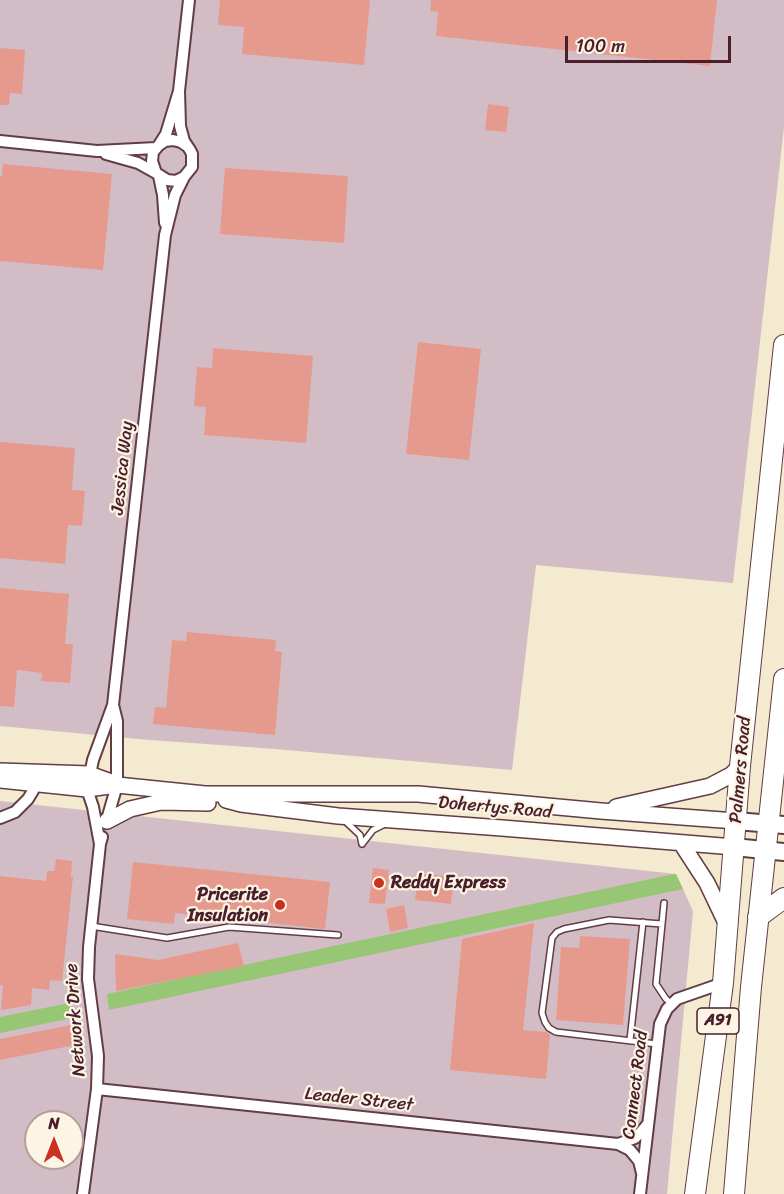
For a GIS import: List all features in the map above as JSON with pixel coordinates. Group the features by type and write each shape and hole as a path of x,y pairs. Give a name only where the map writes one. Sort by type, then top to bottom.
{"highway":[{"name":"Palmers Road","path":"695,1194 723,983 740,766 784,345"},
{"name":"Palmers Road","path":"734,1194 758,917 775,851 784,679"},
{"path":"758,917 784,898"}],"main road":[{"path":"602,811 710,786 731,775 740,766"},
{"name":"Dohertys Road","path":"0,771 205,794 418,794 776,824"},
{"name":"Dohertys Road","path":"0,780 37,784 88,781"},
{"name":"Dohertys Road","path":"205,794 241,804 338,816 775,851"},
{"path":"107,821 130,809 161,802 241,804"},
{"path":"681,843 707,883 728,927"}],"street":[{"path":"97,150 138,163 171,181 184,177 190,171 193,163 192,154 184,141 180,126 179,92 189,0"},
{"path":"158,175 152,161 157,147 166,134 179,92"},
{"path":"0,141 97,150 136,150 157,147 165,141 173,140 187,146"},
{"name":"Jessica Way","path":"158,175 163,195 165,235"},
{"name":"Jessica Way","path":"88,781 113,705 165,235 175,195 184,177"},
{"name":"Jessica Way","path":"113,705 117,721 117,784"},
{"name":"Network Drive","path":"88,781 100,844"},
{"path":"0,818 15,812 28,799 37,784"},
{"name":"Network Drive","path":"83,1194 97,1089 98,1056 88,979 89,947 100,844 117,784"},
{"path":"672,1004 677,999 723,983"},
{"name":"Connect Road","path":"640,1194 660,1024 672,1004"},
{"name":"Leader Street","path":"97,1089 618,1144"},
{"path":"618,1144 635,1138 648,1123"},
{"path":"618,1144 630,1150 639,1161 642,1173"}],"lane":[{"path":"338,816 357,832 362,844 373,830 394,820"},
{"path":"664,903 656,984 672,1004"},
{"path":"657,1044 556,1032 549,1028 542,1013 552,938 557,932 609,920 662,924"},
{"path":"630,1040 643,922"},
{"path":"91,927 167,938 229,927 338,935"}],"shaded area":[{"path":"0,0 784,0 784,127 733,583 536,565 512,770 0,726"},
{"path":"0,801 676,874 693,911 667,1194 0,1194"}],"green space":[{"path":"676,874 683,889 109,1010 107,994"},
{"path":"69,1003 72,1018 0,1033 0,1017"}],"building":[{"path":"220,0 370,0 364,65 242,54 244,27 218,25"},
{"path":"431,0 717,0 710,66 436,36 438,12 430,11"},
{"path":"0,48 25,50 22,94 10,93 9,105 0,105"},
{"path":"488,104 509,107 506,132 485,130"},
{"path":"3,164 112,174 103,270 0,261 0,176 2,176"},
{"path":"225,168 348,176 344,243 220,234"},
{"path":"418,342 481,349 469,460 406,454"},
{"path":"213,348 313,356 306,443 204,435 206,407 194,406 197,367 212,368"},
{"path":"0,442 75,448 72,490 85,491 82,526 68,525 65,564 0,558"},
{"path":"0,588 69,594 65,644 73,644 70,683 41,681 42,673 17,670 14,707 0,706"},
{"path":"187,632 276,640 275,651 282,652 275,735 153,724 155,707 166,708 172,640 186,641"},
{"path":"56,859 72,861 71,877 73,877 62,981 50,980 49,990 32,988 31,1005 1,1010 3,985 0,985 0,876 46,881 47,871 54,871"},
{"path":"133,862 330,882 325,929 175,913 174,924 127,919"},
{"name":"Reddy Express","path":"373,868 389,870 385,904 369,903"},
{"path":"418,873 454,877 451,904 415,900"},
{"path":"404,905 408,928 390,932 386,909"},
{"path":"534,923 523,1030 550,1034 546,1079 450,1070 462,939"},
{"path":"580,936 630,939 623,1025 556,1020 561,947 579,948"},
{"path":"238,943 244,966 116,991 115,954 158,960"},
{"path":"71,1025 75,1045 0,1060 0,1039"}],"place":[{"name":"Reddy Express","path":"379,883"},
{"name":"Pricerite Insulation","path":"280,905"}]}
